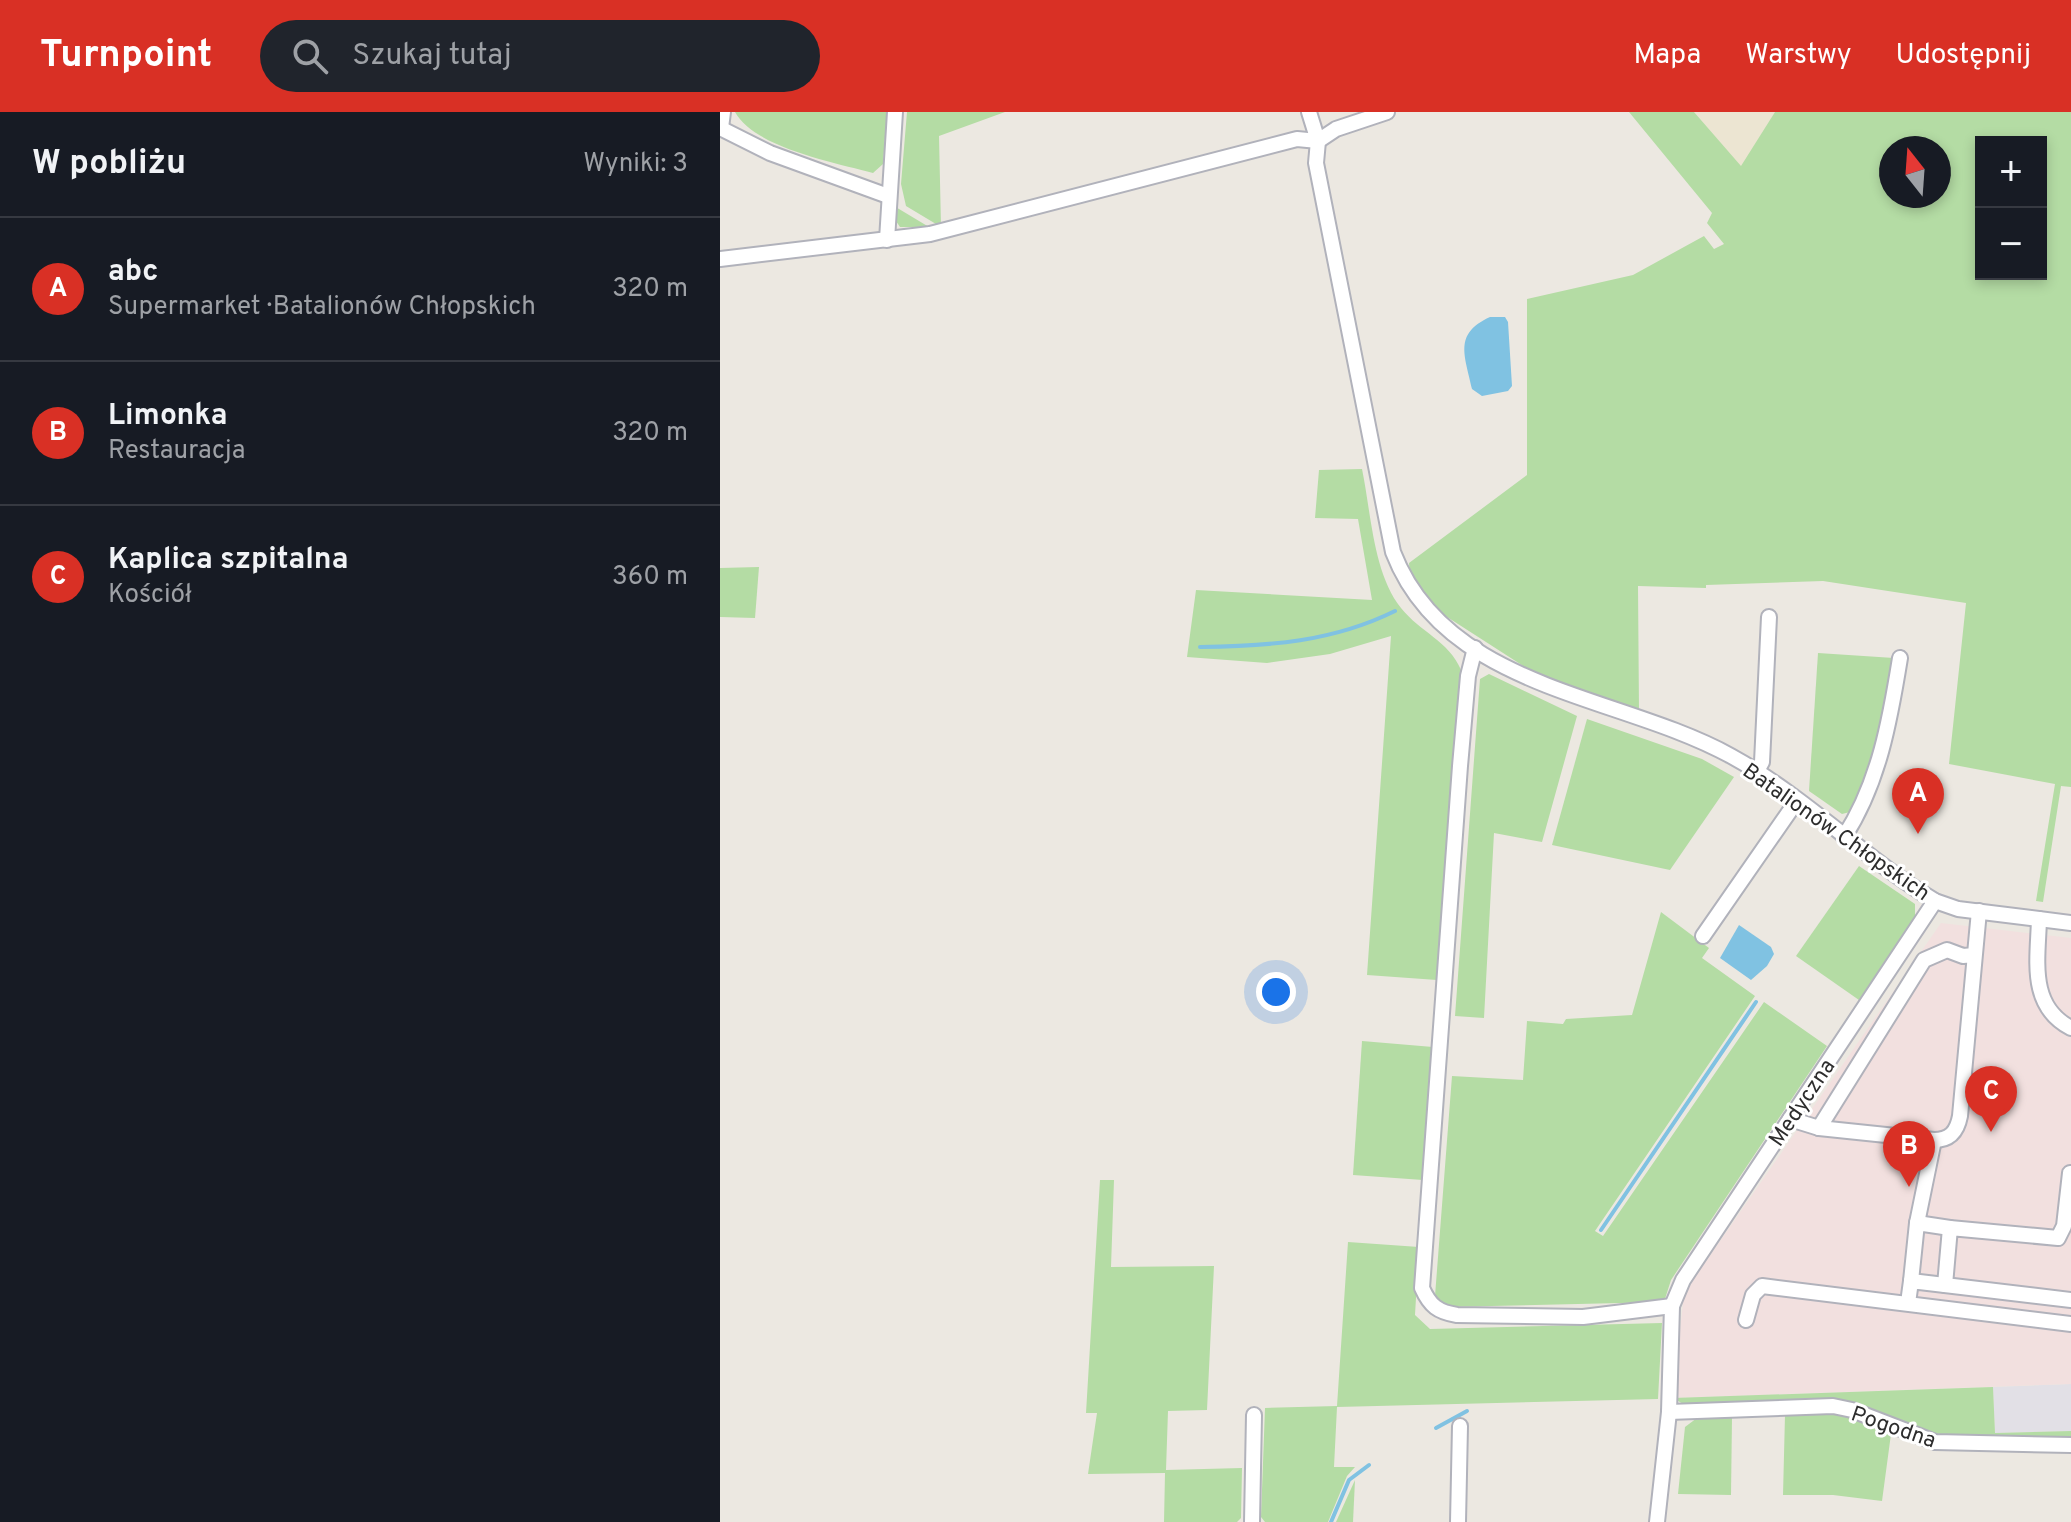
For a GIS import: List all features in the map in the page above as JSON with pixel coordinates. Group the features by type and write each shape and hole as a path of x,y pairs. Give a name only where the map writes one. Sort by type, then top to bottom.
{"street":[{"path":"723,112 720,128 770,153 888,196"},
{"path":"887,240 895,112"},
{"name":"Batalionów Chłopskich","path":"1309,112 1318,141 1316,163 1393,552 1407,583 1423,605 1475,648 1528,680 1702,743 1756,773 1935,901 1979,911 2071,923"},
{"path":"720,259 930,234 1297,139 1318,141 1336,129 1387,112"},
{"path":"1756,773 1762,762 1769,617"},
{"path":"1475,648 1468,676 1460,766 1422,1288 1429,1303 1440,1312 1457,1315 1583,1317 1672,1306 1669,1412 1657,1522"},
{"path":"1844,837 1858,813 1885,741 1900,658"},
{"path":"1703,936 1796,802"},
{"name":"Medyczna","path":"1672,1306 1683,1280 1935,901"},
{"path":"1790,1119 1819,1128 1934,1140 1949,1138 1958,1125 1979,911"},
{"path":"2039,919 2036,976 2041,995 2050,1010 2071,1028"},
{"path":"1819,1128 1924,960 1947,950 1963,956 1974,955"},
{"path":"1908,1303 1917,1223 1934,1140"},
{"path":"1917,1223 2058,1238 2064,1226 2070,1173"},
{"path":"1945,1285 1950,1228"},
{"path":"1911,1281 2071,1300"},
{"path":"1746,1320 1753,1295 1762,1286 2071,1324"},
{"name":"Pogodna","path":"1669,1412 1833,1406 1852,1410 1935,1442 2071,1445"},
{"path":"1252,1522 1254,1415"},
{"path":"1458,1522 1460,1426"}],"shaded area":[{"path":"1694,112 1775,112 1741,167"},
{"path":"1941,923 2071,938 2071,1384 1673,1398 1684,1293"},
{"path":"2071,1384 2071,1431 1995,1433 1993,1387"}],"green space":[{"path":"735,112 887,112 883,164 873,173 797,152 760,135 745,125"},
{"path":"907,112 1005,112 939,136 941,227 906,206 901,184"},
{"path":"1629,112 1694,112 1741,166 1775,112 2071,112 2071,787 2061,786 2043,902 2036,901 2055,784 1949,764 1966,603 1823,581 1706,585 1706,588 1638,586 1639,712 1539,676 1444,615 1423,597 1410,577 1409,563 1527,475 1527,299 1633,275 1704,236 1714,249 1724,244 1707,223 1712,213"},
{"path":"894,206 929,227 900,227 894,218"},
{"path":"1362,469 1374,542 1384,578 1401,608 1449,651 1461,670 1437,980 1367,975 1391,636 1330,654 1267,663 1187,657 1196,590 1372,600 1358,519 1315,518 1319,470"},
{"path":"759,567 755,618 720,617 720,568"},
{"path":"1818,653 1894,658 1884,726 1854,811 1842,814 1809,791"},
{"path":"1489,674 1577,716 1542,842 1494,833 1484,1018 1455,1016 1480,679"},
{"path":"1587,719 1702,759 1734,777 1670,870 1552,845"},
{"path":"1859,866 1915,904 1915,918 1859,1000 1796,956"},
{"path":"1661,912 1709,948 1702,958 1755,996 1595,1231 1603,1236 1764,1002 1827,1046 1671,1280 1664,1302 1445,1307 1435,1296 1452,1076 1523,1080 1527,1021 1563,1024 1566,1019 1632,1015"},
{"path":"1362,1041 1433,1047 1423,1180 1353,1175"},
{"path":"1100,1180 1114,1180 1111,1267 1214,1266 1207,1410 1168,1411 1166,1470 1242,1468 1241,1518 1237,1522 1164,1522 1165,1473 1088,1474 1097,1413 1086,1413"},
{"path":"1348,1242 1419,1247 1415,1315 1430,1329 1662,1323 1658,1399 1337,1407 1334,1467 1355,1467 1347,1476 1328,1522 1265,1522 1261,1517 1265,1408 1337,1406"},
{"path":"1993,1387 1995,1433 2071,1431 2071,1440 1942,1438 1867,1410 1685,1405 1673,1398"},
{"path":"1841,1414 1891,1434 1882,1501 1833,1495 1783,1495 1785,1415"},
{"path":"1732,1417 1731,1495 1678,1494 1685,1427 1697,1418"},
{"path":"1355,1480 1353,1522 1336,1522"}],"water":[{"path":"1490,317 1505,317 1508,322 1512,386 1508,391 1482,396 1472,389 1464,347 1471,331"},
{"path":"1739,925 1771,947 1774,954 1767,966 1751,980 1720,958"}],"waterway":[{"path":"1200,647 1251,645 1324,636 1395,611"},
{"path":"1601,1230 1756,1002"},
{"path":"1436,1428 1467,1411"},
{"path":"1331,1522 1349,1480 1369,1465"}],"place":[{"name":"abc","path":"1918,834"},
{"name":"Kaplica szpitalna","path":"1991,1132"},
{"name":"Limonka","path":"1909,1187"}]}
